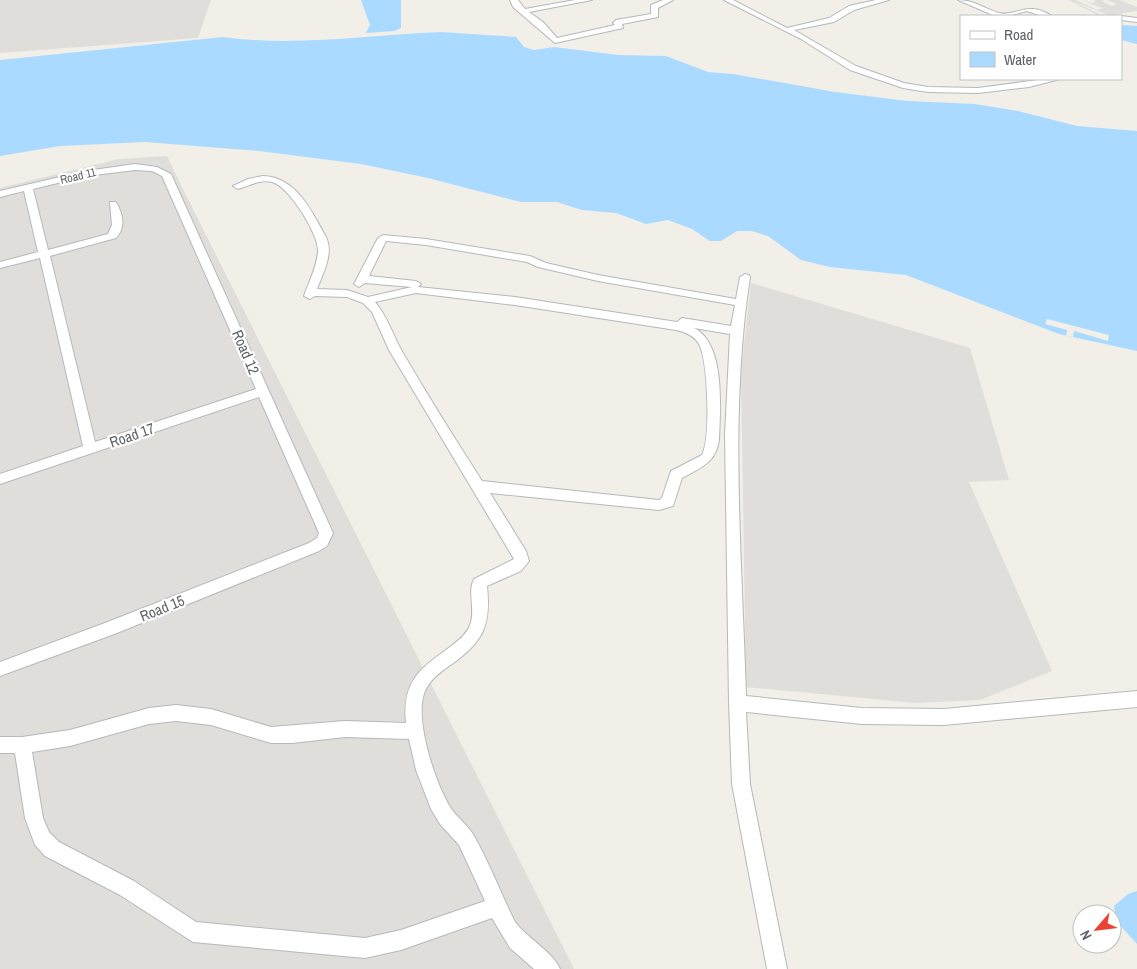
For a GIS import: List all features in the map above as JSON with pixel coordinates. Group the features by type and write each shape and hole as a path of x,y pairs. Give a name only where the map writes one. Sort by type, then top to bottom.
{"street":[{"path":"514,0 516,5 540,24 555,41 620,26 617,23 624,20 655,15 654,7 669,0"},
{"path":"523,11 588,0"},
{"path":"728,0 779,28 802,37 853,68 880,80 912,89 930,92 977,91 1008,88 1051,80"},
{"path":"786,30 830,20 852,8 886,0"},
{"path":"962,0 999,15"},
{"path":"1005,15 1027,9 1045,15"},
{"path":"1122,18 1137,20"},
{"name":"Road 11","path":"0,194 122,167 156,168"},
{"name":"Road 12","path":"156,168 166,174 263,391 326,533 322,542"},
{"path":"238,186 251,180 272,178 288,186 323,243 322,258 311,295 352,294 367,301 376,311 396,350 520,555 522,561 516,567 478,583 480,602 478,628 464,645 435,666 418,687 414,709 416,731 425,769 444,815 467,841 508,929 517,941 550,969"},
{"path":"28,188 90,450"},
{"path":"0,266 112,236 116,233 118,223 113,204"},
{"path":"352,294 383,238 426,242 511,255 606,279 741,303"},
{"path":"745,277 736,331 732,435 737,703 741,784 768,917 776,969"},
{"path":"362,279 521,295 736,331"},
{"path":"367,301 404,291 416,290 515,301 692,330 706,346 712,395 711,450 707,458 676,475 668,502 658,504 477,486"},
{"name":"Road 17","path":"0,479 263,391"},
{"name":"Road 15","path":"0,669 112,628 314,547 322,542"},
{"path":"737,703 862,716 944,717 1137,700"},
{"path":"0,745 22,745 70,738 149,716 176,713 211,717 271,734 292,735 345,729 416,731"},
{"path":"22,745 34,818 42,838 52,849 127,888 193,932 364,948 401,940 469,918 497,906"}],"shaded area":[{"path":"0,0 211,0 198,38 0,53"},
{"path":"1069,0 1075,0 1098,10 1102,8 1082,0 1092,3 1096,1 1094,0 1104,0 1101,1 1112,6 1117,4 1107,0 1120,0 1137,7 1137,11 1108,15 1073,1 1101,15 1097,15"},
{"path":"167,156 574,969 0,969 0,188 119,159"},
{"path":"751,283 970,348 1009,480 969,482 1052,671 980,700 915,703 746,687 741,372"}],"water":[{"path":"361,0 401,0 401,28 394,31 366,33 370,25"},
{"path":"1122,26 1137,26 1137,44 1122,40"},
{"path":"441,32 516,37 524,47 534,50 554,47 618,55 666,56 708,72 733,74 835,92 907,101 975,104 1018,111 1077,126 1137,131 1137,351 1059,334 906,275 830,267 801,260 768,236 752,231 737,231 721,241 710,241 692,229 668,220 646,224 616,213 582,210 557,202 521,202 428,178 361,164 259,151 145,142 60,146 0,156 0,60 223,37 250,40 304,41"},
{"path":"1137,891 1137,944 1122,928 1122,904 1116,904 1128,894"}],"pier":[{"path":"1047,319 1109,335 1108,341 1074,331 1073,337 1066,336 1067,330 1045,324"}]}
